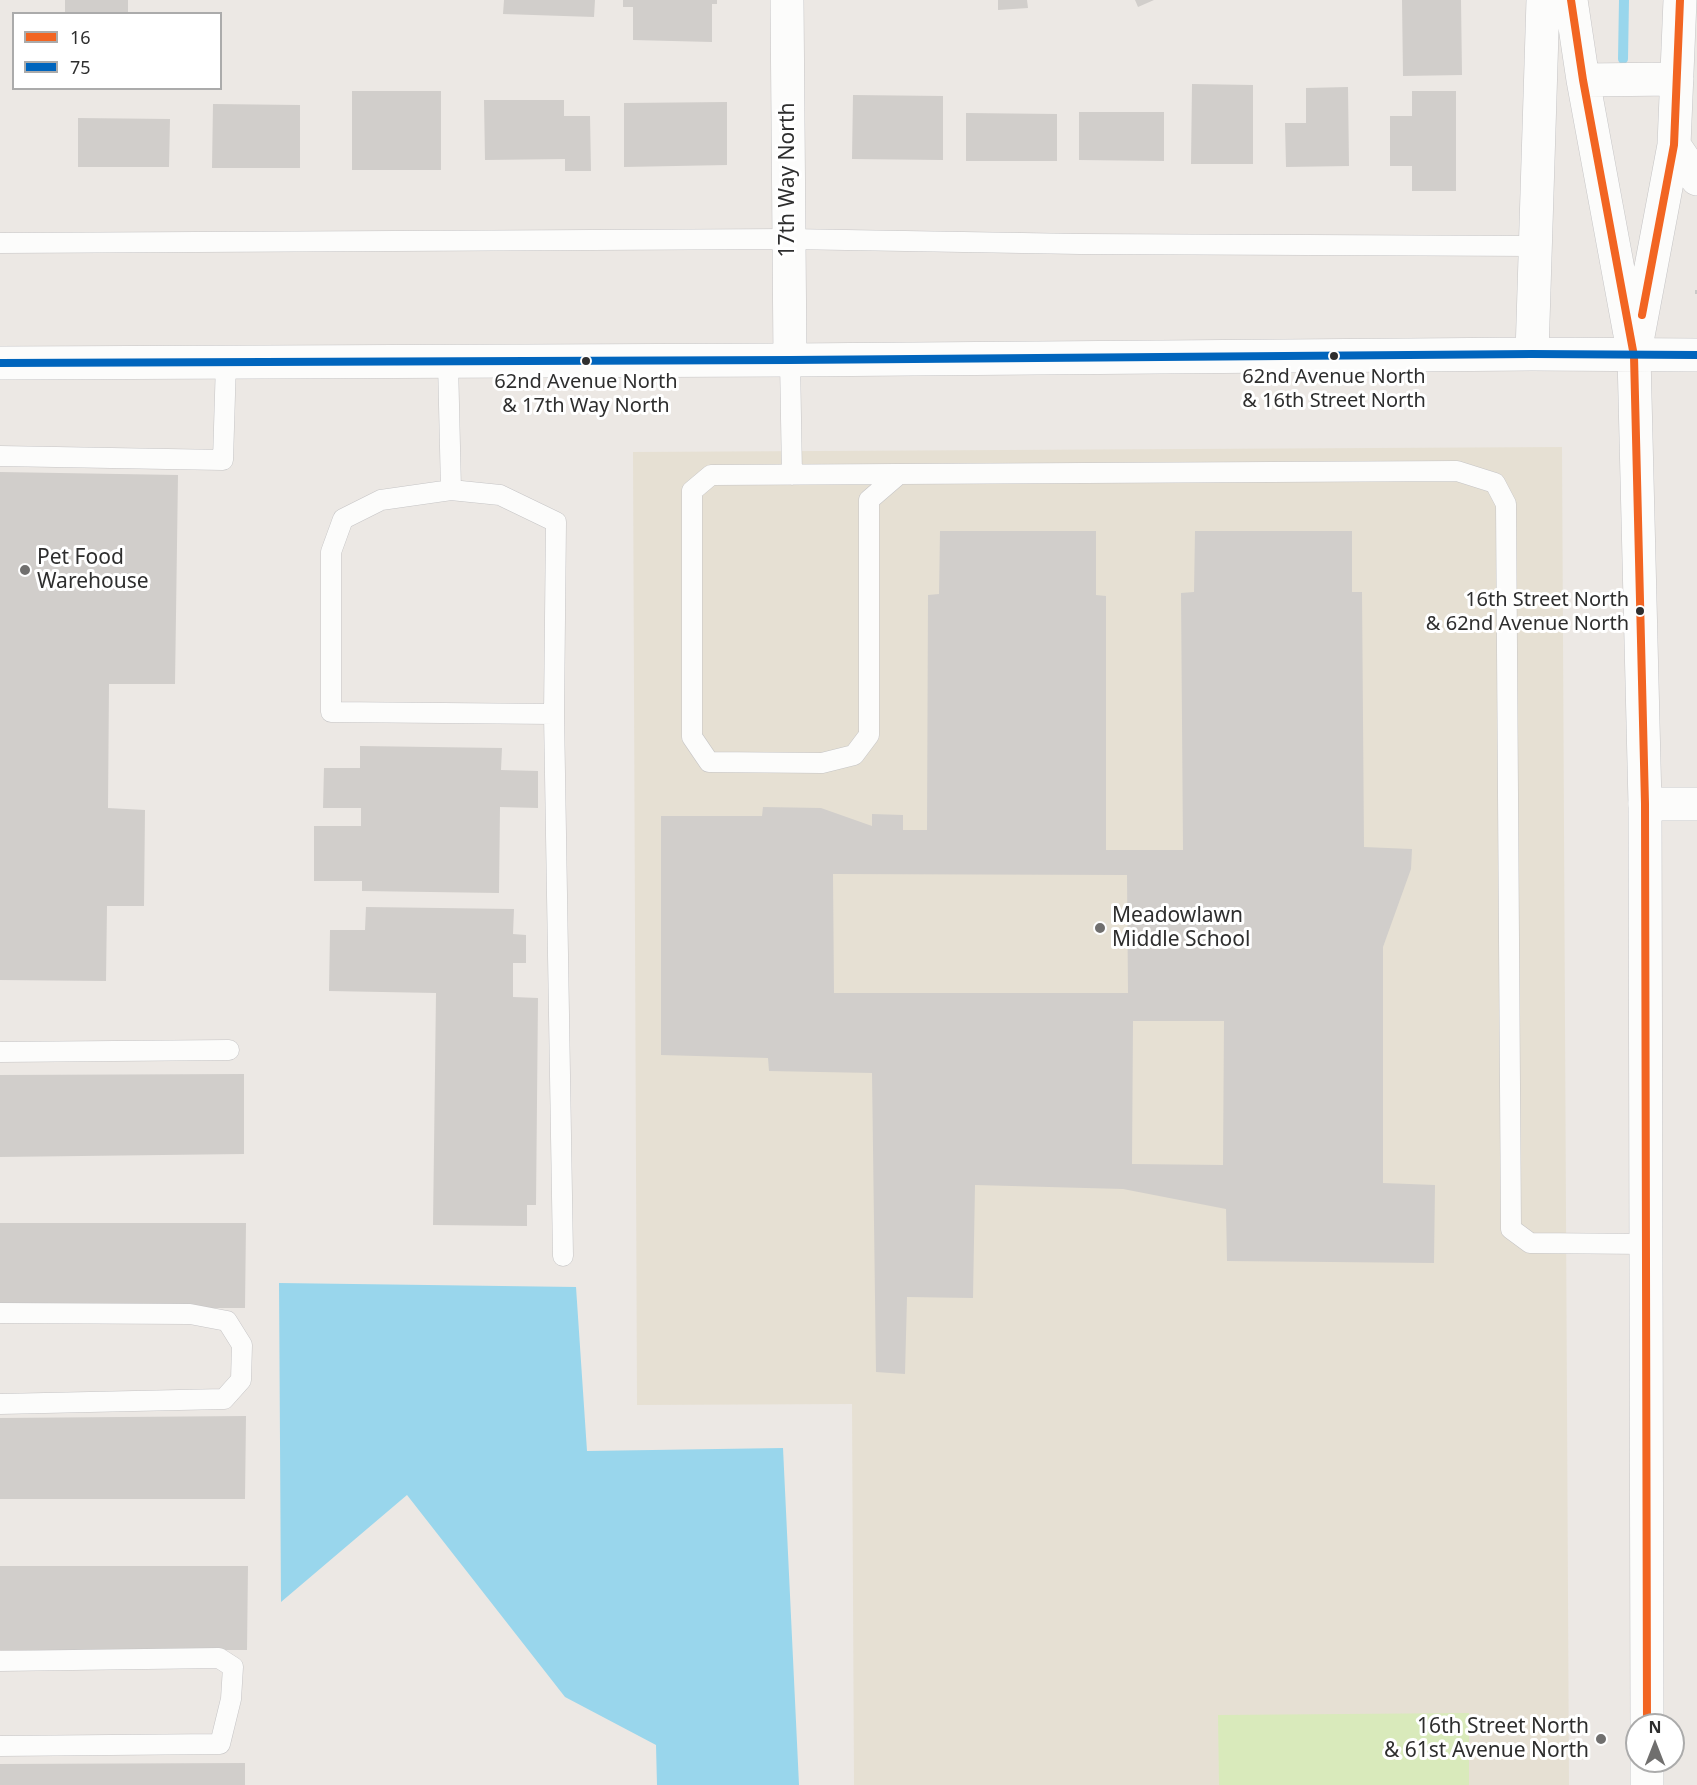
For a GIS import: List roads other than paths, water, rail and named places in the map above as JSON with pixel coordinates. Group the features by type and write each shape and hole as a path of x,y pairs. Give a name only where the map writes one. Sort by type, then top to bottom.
{"street":[{"name":"17th Way North","path":"787,0 790,360"},
{"path":"1532,354 1543,0"},
{"path":"1571,0 1583,80 1634,356 1646,804 1647,1713"},
{"path":"1634,356 1674,145 1680,0"},
{"path":"1583,80 1677,79"},
{"path":"1674,145 1697,179"},
{"path":"0,363 1697,355"},
{"path":"1646,804 1697,804"}],"lane":[{"path":"0,243 788,239 1092,244 1535,246"},
{"path":"790,360 792,475"},
{"path":"0,456 223,460 226,362"},
{"path":"448,362 451,490"},
{"path":"898,475 869,500 869,735 854,755 822,763 709,762 692,737 692,491 711,475 1457,471 1495,483 1506,504 1511,1228 1530,1243 1646,1244"},
{"path":"554,714 330,712 331,552 343,519 381,500 451,490 500,495 556,522 554,714 563,1256"},
{"path":"0,1052 229,1050"},
{"path":"0,1313 190,1314 227,1321 242,1345 241,1380 224,1399 0,1404"},
{"path":"0,1661 219,1658 233,1668 231,1699 220,1744 0,1746"}],"water":[{"path":"279,1283 576,1287 587,1451 783,1448 799,1785 657,1785 656,1745 565,1697 407,1495 281,1602"}],"waterway":[{"path":"1623,59 1624,0"}],"place":[{"name":"62nd Avenue North & 16th Street North","path":"1334,356"},
{"name":"62nd Avenue North & 17th Way North","path":"586,361"},
{"name":"Pet Food Warehouse","path":"25,570"},
{"name":"16th Street North & 62nd Avenue North","path":"1640,611"},
{"name":"Meadowlawn Middle School","path":"1100,928"},
{"name":"16th Street North & 61st Avenue North","path":"1601,1739"}]}
